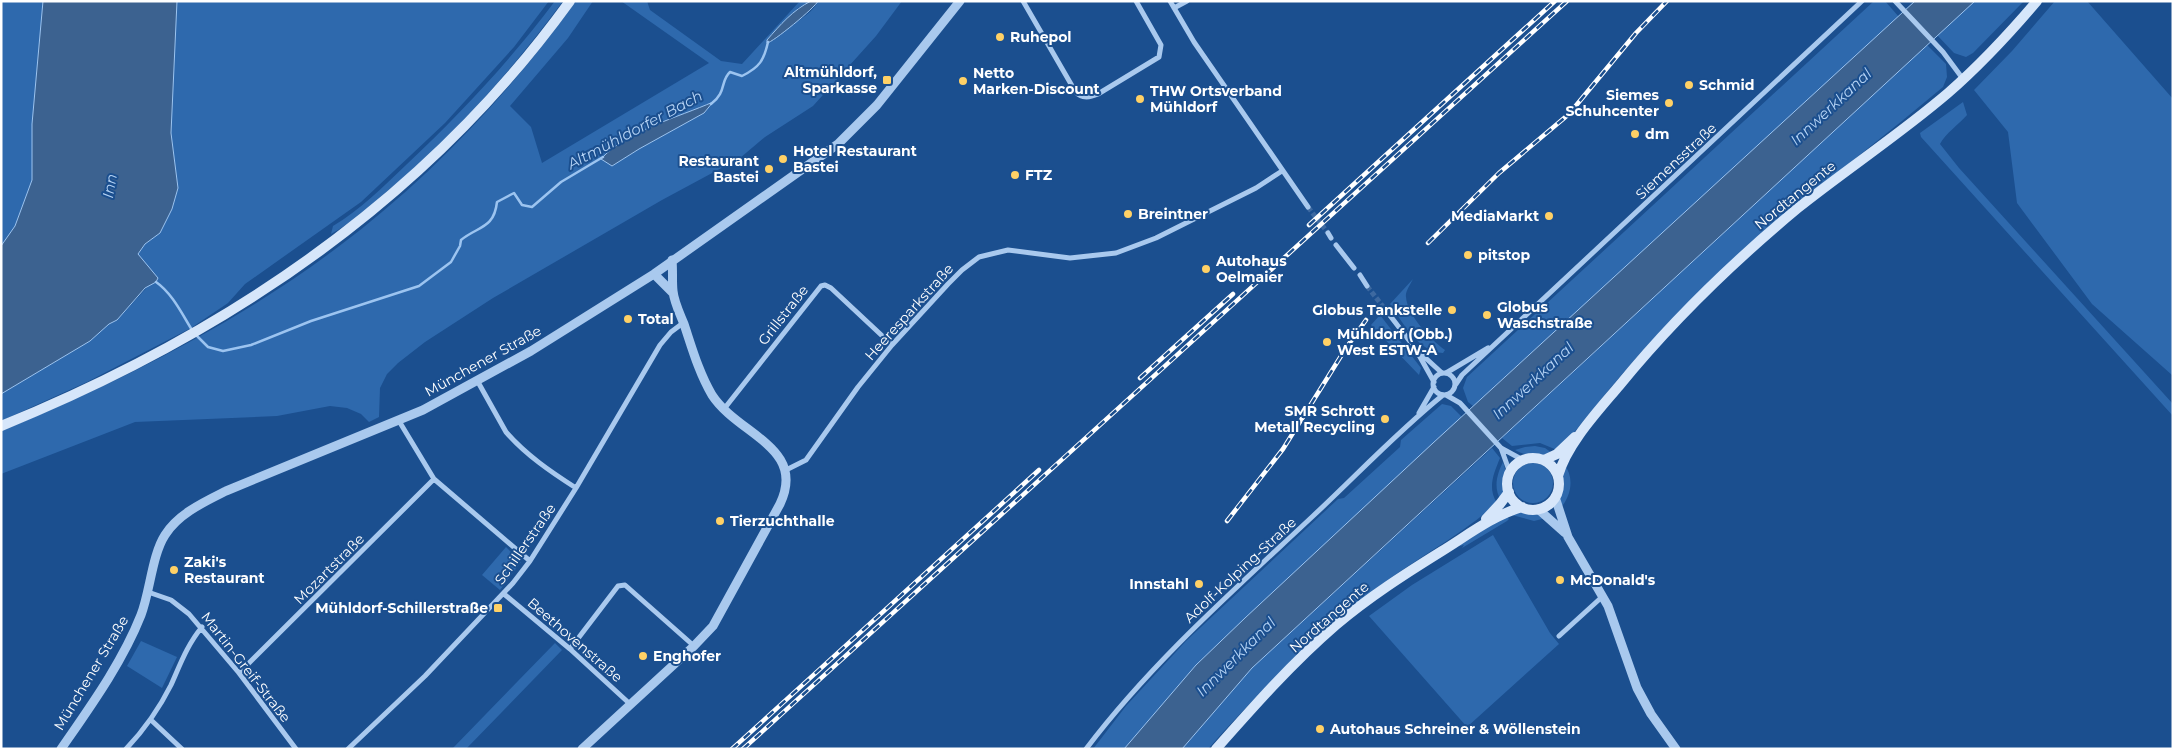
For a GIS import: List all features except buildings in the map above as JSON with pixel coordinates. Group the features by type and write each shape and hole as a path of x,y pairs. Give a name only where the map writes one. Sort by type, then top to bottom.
{"main road":[{"path":"1,426 69,398 155,355 263,291 325,249 399,190 447,145 494,96 541,40 570,1"},
{"name":"Nordtangente","path":"1544,460 1557,454 1586,426 1668,329 1739,260 1798,209 1931,107 1996,47 2037,1"},
{"name":"Nordtangente","path":"1555,497 1559,487 1558,476 1564,460 1586,426"},
{"path":"1522,507 1512,499 1509,492 1508,480 1515,465 1523,460 1534,458 1544,460 1553,467 1558,476"},
{"name":"Nordtangente","path":"1479,527 1509,492"},
{"path":"1538,509 1546,506 1555,497"},
{"name":"Nordtangente","path":"1216,749 1284,674 1335,626 1372,596 1479,527 1506,512 1522,507 1538,509"}],"street":[{"name":"Münchener Straße","path":"62,748 87,712 126,646 141,614 162,540 171,527 184,516 203,502 247,482 399,421 478,382 566,330 654,274 822,156 850,133 876,105 960,1"},
{"path":"1023,1 1075,91 1079,96 1086,97 1098,94 1159,58 1160,45 1136,1"},
{"path":"1170,1 1194,42 1308,207"},
{"path":"1174,8 1187,1"},
{"name":"Siemensstraße","path":"1455,386 1462,375 1862,1"},
{"path":"1896,3 1943,52 1963,79"},
{"name":"Heeresparkstraße","path":"786,470 806,460 892,345 948,284 979,257 1008,250 1070,258 1116,253 1156,238 1256,188 1282,171"},
{"path":"1336,244 1354,268"},
{"path":"582,749 694,646 719,618 780,504 787,486 786,470 779,456 724,409 705,382 673,293 672,260"},
{"path":"654,274 673,293"},
{"path":"1360,276 1367,286"},
{"name":"Grillstraße","path":"724,409 821,286 825,285 831,288 892,345"},
{"path":"1388,313 1414,348 1437,392 1460,403 1500,448 1510,473"},
{"name":"Schillerstraße","path":"348,749 425,676 504,594 530,561 576,488 660,346 671,332 683,324"},
{"name":"Siemensstraße","path":"1444,373 1475,357 1504,336"},
{"path":"1414,348 1444,373 1454,378 1460,403"},
{"path":"1434,385 1436,376 1444,373"},
{"path":"478,382 506,432 512,439 545,468 576,488"},
{"name":"Adolf-Kolping-Straße","path":"1418,415 1434,385"},
{"path":"1444,395 1451,393 1455,386"},
{"name":"Adolf-Kolping-Straße","path":"1086,749 1156,667 1214,607 1338,493 1418,415 1444,395"},
{"path":"399,421 434,480 530,561"},
{"path":"1500,448 1523,460"},
{"name":"Mozartstraße","path":"239,673 434,480"},
{"path":"1555,497 1568,537 1602,596 1616,627 1637,688 1651,714 1676,749"},
{"path":"1538,509 1551,519 1568,537"},
{"path":"570,649 618,586 622,584 694,646"},
{"name":"Martin-Greif-Straße","path":"148,592 160,595 178,604 202,627 296,749"},
{"name":"Beethovenstraße","path":"504,594 570,649 630,704"},
{"path":"1559,636 1602,596"},
{"path":"126,749 151,720 192,640 202,627"},
{"path":"151,720 182,749"}],"shaded area":[{"path":"1,1 43,1 32,124 32,180 15,226 1,246"},
{"path":"177,1 549,1 514,47 445,123 361,202 245,284 228,303 191,328 87,382 1,421 1,394 90,341 109,324 117,320 151,283 147,266 138,255 145,244 160,233 172,209 178,188 171,133"},
{"path":"555,1 563,1 502,78 457,127 410,172 352,220 331,234 333,226 353,213 380,190 465,107 520,45"},
{"path":"576,1 593,1 568,38 510,106 531,127 542,163 709,63 621,1 647,1 650,10 721,61 742,64 800,1 811,1 798,8 778,36 805,16 815,7 818,1 902,1 876,36 813,106 765,137 740,158 662,200 493,298 425,342 398,363 387,374 380,388 379,417 369,422 361,414 347,408 330,406 277,416 135,422 1,474 1,431 133,372 176,350 259,301 338,247 405,193 466,133 496,102","holes":["712,103 704,113 639,149 612,166 608,151 666,120"]},
{"path":"1874,1 1885,1 1899,17 1473,406 1468,402 1463,388 1467,377"},
{"path":"1975,1 2024,1 1973,53 1966,57 1954,53 1937,35"},
{"path":"2055,1 2087,1 2173,99 2172,375 2092,304 2017,203 2008,132 1974,90 2012,51"},
{"path":"1927,45 1946,64 1947,77 1943,87 1717,274 1660,332 1557,450 1540,443 1512,446 1502,438"},
{"path":"1963,102 1967,115 1940,144 1959,168 2173,404 2173,416 1921,137 1920,133"},
{"path":"1413,279 1406,293 1407,304 1415,319 1433,340 1445,350 1443,353 1426,348 1419,342 1406,328 1390,304"},
{"path":"1380,315 1421,368 1419,375 1371,325"},
{"path":"1442,404 1451,406 1462,417 1196,665 1124,749 1093,749 1126,706 1186,641 1338,499 1344,498 1400,447 1401,440"},
{"path":"1525,447 1545,448 1552,453 1534,455 1524,454 1515,450"},
{"path":"1492,448 1500,458 1492,486 1492,492 1497,503 1466,528 1399,572 1346,614 1285,669 1208,749 1182,749 1252,668"},
{"path":"1503,462 1505,481 1501,500 1497,491 1497,481"},
{"path":"1537,463 1544,466 1550,472 1553,483 1552,491 1544,500 1537,503 1529,503 1522,500 1514,491 1513,479 1516,472 1525,464"},
{"path":"1564,464 1570,475 1570,487 1567,498 1560,509 1562,473"},
{"path":"1519,511 1539,514 1546,518 1534,521 1512,515"},
{"path":"1506,515 1509,519 1507,521 1462,548 1464,545 1460,546 1461,543"},
{"path":"1493,535 1550,633 1559,644 1467,727 1369,616 1412,585"},
{"path":"506,547 521,562 500,590 482,575"},
{"path":"141,641 177,657 162,688 127,666"},
{"path":"555,643 562,650 466,749 452,749"}],"water":[{"name":"Inn","path":"43,1 177,1 171,133 178,188 172,209 160,233 145,244 138,254 158,278 156,282 145,288 117,320 109,324 90,341 1,394 1,246 15,226 32,180 32,124"},
{"path":"811,1 818,1 794,24 767,43 767,40 787,18"},
{"name":"Innwerkkanal","path":"1915,1 1975,1 1252,668 1182,749 1124,749 1196,665 1245,618"},
{"path":"713,102 704,113 612,166 601,159 624,140"}],"waterway":[{"name":"Altmühldorfer Bach","path":"711,104 719,95 730,72 742,76 757,66 765,54 768,42"},
{"name":"Altmühldorfer Bach","path":"195,334 208,347 223,351 251,345 311,321 419,286 451,262 460,246 461,240 489,222 497,202 514,193 522,205 532,207 561,182 603,157"},
{"name":"Altmühldorfer Bach","path":"156,282 172,298 192,330"}],"tunnel":[{"path":"1308,207 1328,233"},
{"path":"1367,286 1388,313"}],"railway":[{"path":"1309,225 1555,1"},
{"path":"743,749 1567,1"},
{"path":"1428,243 1499,173 1569,114 1636,33 1667,1"},
{"path":"1140,378 1233,294"},
{"path":"1227,521 1283,449 1346,348 1366,320"},
{"path":"732,749 1039,470"}],"place":[{"name":"Ruhepol","path":"1000,37"},
{"name":"Altmühldorf, Sparkasse","path":"887,80"},
{"name":"Netto Marken-Discount","path":"963,81"},
{"name":"Schmid","path":"1689,85"},
{"name":"THW Ortsverband Mühldorf","path":"1140,99"},
{"name":"Siemes Schuhcenter","path":"1669,103"},
{"name":"dm","path":"1635,134"},
{"name":"Hotel Restaurant Bastei","path":"783,159"},
{"name":"Restaurant Bastei","path":"769,169"},
{"name":"FTZ","path":"1015,175"},
{"name":"Breintner","path":"1128,214"},
{"name":"MediaMarkt","path":"1549,216"},
{"name":"pitstop","path":"1468,255"},
{"name":"Autohaus Oelmaier","path":"1206,269"},
{"name":"Globus Tankstelle","path":"1452,310"},
{"name":"Globus Waschstraße","path":"1487,315"},
{"name":"Total","path":"628,319"},
{"name":"Mühldorf (Obb.) West ESTW-A","path":"1327,342"},
{"name":"SMR Schrott Metall Recycling","path":"1385,419"},
{"name":"Tierzuchthalle","path":"720,521"},
{"name":"Zaki's Restaurant","path":"174,570"},
{"name":"McDonald's","path":"1560,580"},
{"name":"Innstahl","path":"1199,584"},
{"name":"Mühldorf-Schillerstraße","path":"498,608"},
{"name":"Enghofer","path":"643,656"},
{"name":"Autohaus Schreiner & Wöllenstein","path":"1320,729"}]}
